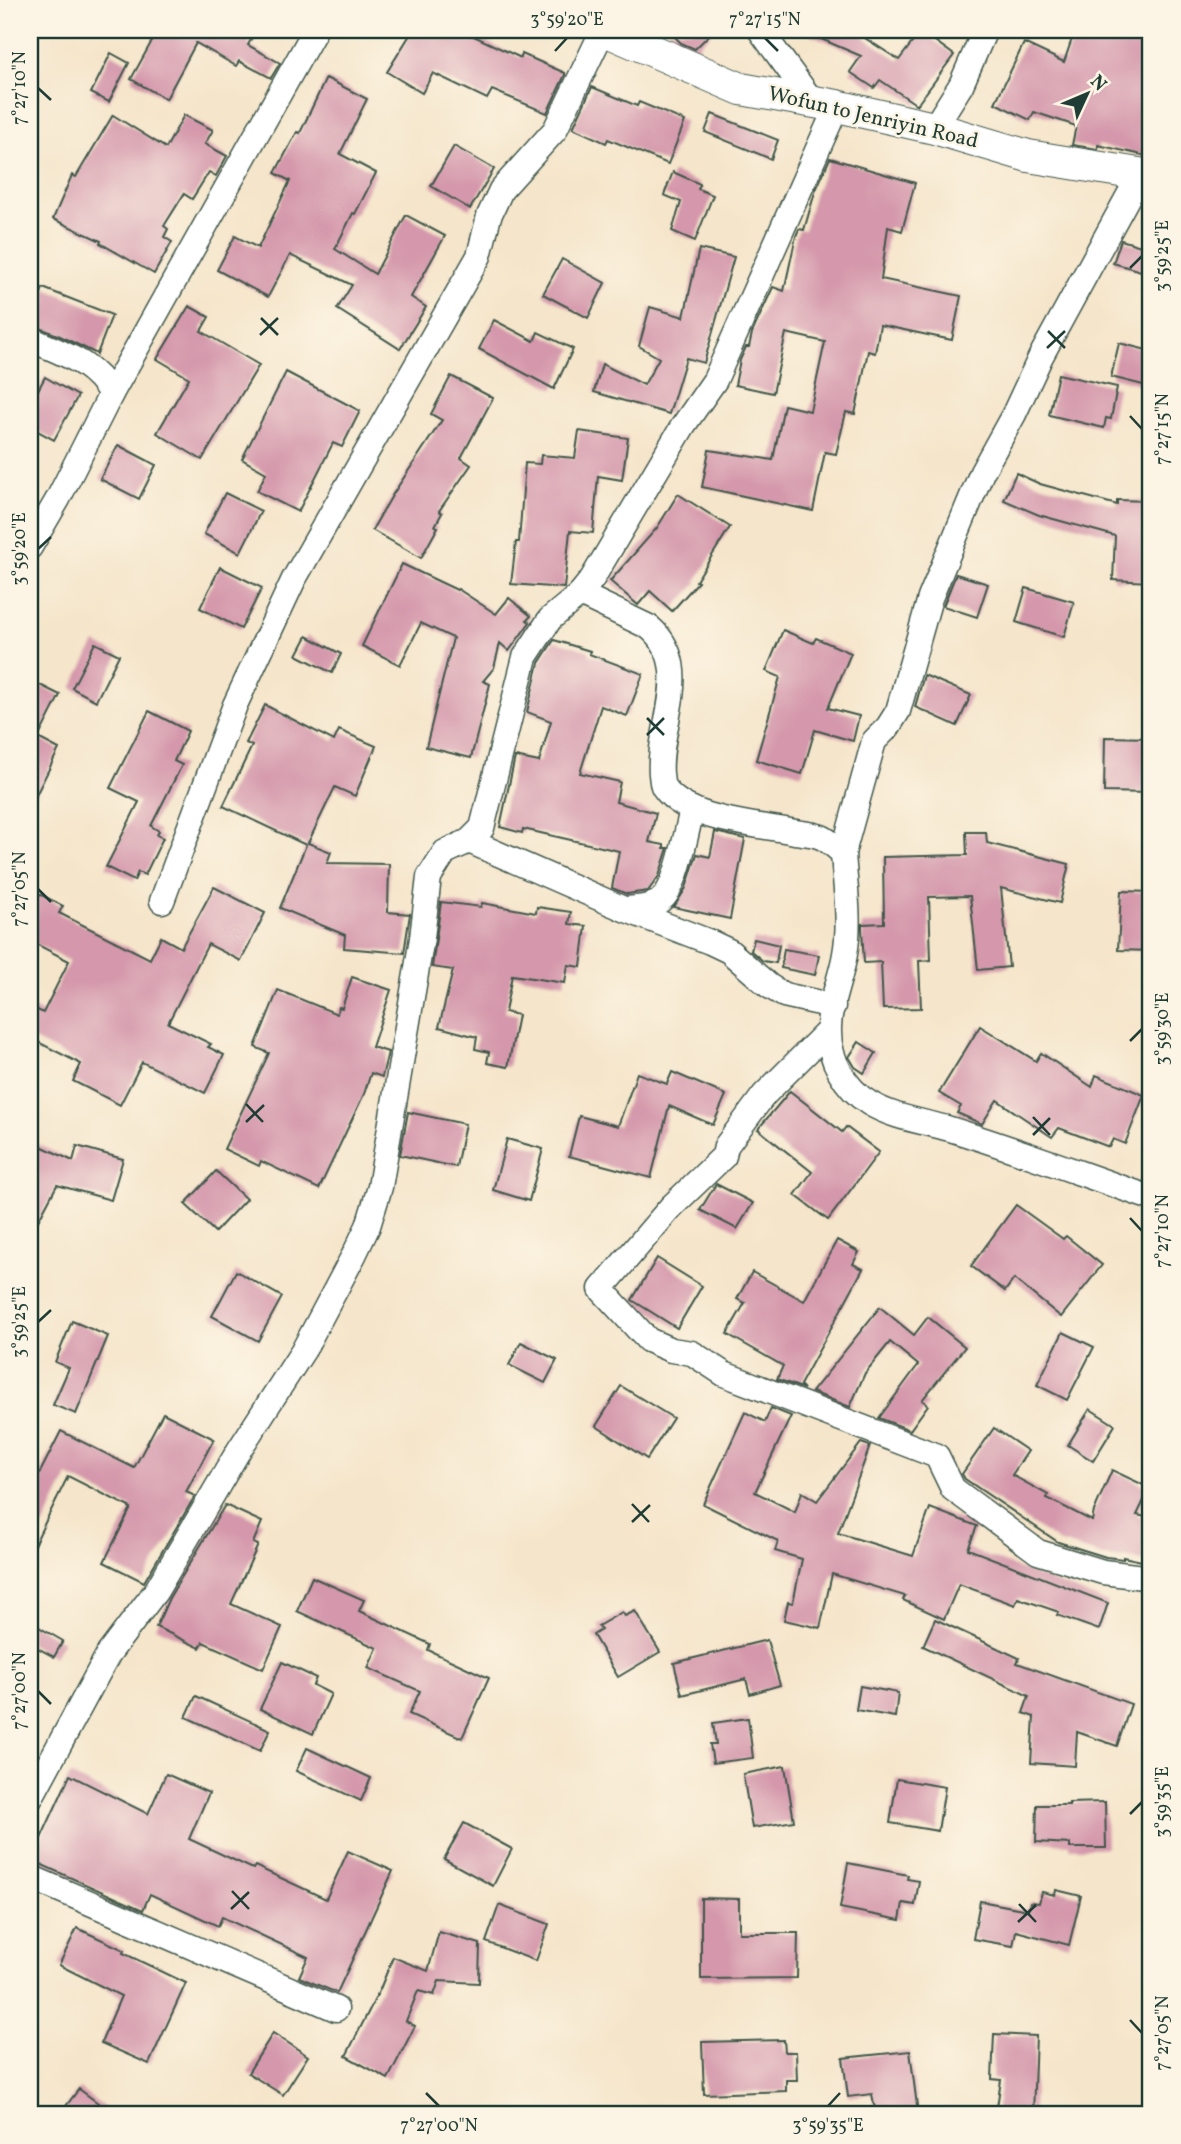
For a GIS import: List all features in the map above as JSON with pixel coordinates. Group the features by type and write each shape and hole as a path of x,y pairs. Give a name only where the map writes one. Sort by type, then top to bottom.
{"street":[{"path":"30,547 58,499 111,394 315,30"},
{"path":"162,901 235,705 294,579 479,256 489,216 501,190 555,130 604,30"},
{"name":"Wofun to Jenriyin Road","path":"604,30 741,89 934,128 1028,156 1146,175"},
{"path":"30,1799 109,1654 156,1591 239,1451 303,1351 359,1245 380,1187 422,938 429,877 445,852 469,841 482,828 525,657 550,619 580,594 592,579 683,426 715,380 825,104 760,30"},
{"path":"934,128 961,85 985,30"},
{"path":"1146,175 1041,356 1014,414 982,472 930,598 898,710 888,727 874,741 843,853 848,899 846,952 828,1031 832,1055 838,1069 867,1102 892,1114 948,1128 1151,1198"},
{"path":"30,339 83,362 101,377 111,394"},
{"path":"580,594 649,626 667,647 673,667 671,702 660,763 662,787 677,802 703,814 821,837 843,853"},
{"path":"624,909 648,906 661,901 671,888 692,809"},
{"path":"469,841 624,909 729,951 769,986 784,995 833,1006"},
{"path":"828,1031 764,1095 726,1146 724,1156 670,1207 601,1289 648,1340 671,1350 692,1353 723,1374 937,1456 953,1489 1038,1552 1103,1572 1151,1578"},
{"path":"30,1877 335,2009"}],"building":[{"path":"158,30 256,30 248,45 280,63 271,78 239,61 236,66 196,43 166,99 131,79"},
{"path":"413,30 461,30 521,58 522,54 565,75 547,113 492,90 487,99 433,73 422,93 387,72"},
{"path":"668,30 714,30 695,49 681,43"},
{"path":"800,30 868,30 865,38 899,60 921,31 954,55 917,105 880,80 874,88 850,72 861,56"},
{"path":"1075,30 1151,30 1151,157 1098,145 1098,149 1072,145 1076,126 1034,112 1030,120 995,103 1024,43 1064,62"},
{"path":"111,53 129,63 109,102 91,93"},
{"path":"326,78 367,99 340,154 376,173 335,249 375,274 406,215 445,236 411,297 426,307 400,349 337,309 352,285 290,255 268,297 217,270 235,236 258,248 290,181 275,173 297,132 300,133"},
{"path":"592,87 637,106 639,102 685,121 668,164 608,139 606,143 573,128"},
{"path":"712,114 778,140 771,159 705,132"},
{"path":"113,115 166,148 184,115 213,130 205,144 227,156 216,176 209,172 192,199 184,194 164,226 168,229 164,237 172,242 154,274 100,243 101,241 53,219 72,175 76,177"},
{"path":"454,146 494,169 470,209 431,186"},
{"path":"830,158 915,183 902,231 888,227 881,279 961,296 952,340 880,325 875,353 868,351 855,414 846,412 836,454 825,452 813,511 702,487 709,450 773,460 784,405 810,411 825,342 786,333 773,393 735,385 740,360 746,347 749,347 752,333 773,287 784,291 796,236 799,229 804,230 815,192"},
{"path":"673,172 700,184 698,189 713,195 695,241 672,231 681,202 664,195"},
{"path":"1121,240 1151,249 1148,273 1113,263"},
{"path":"699,249 734,257 704,363 686,358 669,414 594,392 602,364 644,385 659,358 639,346 650,307 684,317"},
{"path":"562,259 605,283 588,318 543,294"},
{"path":"43,288 112,315 97,354 30,324"},
{"path":"189,306 209,317 201,331 259,365 202,460 157,433 189,378 157,359"},
{"path":"494,320 534,341 538,332 573,349 554,389 479,349"},
{"path":"1119,343 1151,351 1151,387 1111,377"},
{"path":"286,372 360,411 342,447 333,443 298,512 257,491 266,473 242,459"},
{"path":"1058,374 1117,387 1111,419 1106,418 1104,428 1049,415"},
{"path":"451,376 493,398 461,458 471,465 439,511 442,513 435,526 438,527 421,558 372,530 442,420 431,414"},
{"path":"45,377 78,396 54,440 30,427 30,405"},
{"path":"579,431 628,438 622,480 598,476 593,533 570,531 564,588 511,584 516,542 519,542 525,463 540,464 541,455 575,458"},
{"path":"118,445 156,465 139,499 100,479"},
{"path":"1016,473 1040,484 1117,505 1117,500 1151,501 1150,582 1113,580 1115,536 1039,515 1004,500"},
{"path":"225,493 261,511 240,553 204,534"},
{"path":"678,494 730,527 696,581 698,582 672,611 650,591 638,605 610,581 657,528"},
{"path":"402,564 458,589 496,614 509,598 531,616 527,620 530,622 509,651 500,643 494,668 483,681 490,684 471,758 426,747 453,638 421,623 400,665 362,646"},
{"path":"220,567 262,588 241,629 200,608"},
{"path":"956,574 988,584 977,617 943,606"},
{"path":"1026,588 1074,602 1064,637 1016,622"},
{"path":"783,630 813,643 816,638 851,653 828,708 859,716 853,741 815,730 802,774 756,760 780,677 766,671"},
{"path":"307,636 341,654 332,673 297,655"},
{"path":"554,640 590,651 589,654 643,674 627,716 601,706 580,773 620,782 616,802 656,813 649,842 668,848 659,876 648,891 627,894 612,888 619,851 523,829 522,833 500,827 515,757 539,762 551,721 527,712 539,663"},
{"path":"95,643 119,655 96,701 72,688"},
{"path":"924,675 971,695 957,726 915,707"},
{"path":"30,680 60,695 38,738 59,749 30,807"},
{"path":"265,705 334,741 339,730 376,746 355,796 335,787 308,843 331,852 327,863 389,864 388,912 410,914 404,953 344,948 345,935 280,908 306,845 223,806 252,746 246,743"},
{"path":"149,711 188,731 174,761 182,765 151,826 159,831 157,835 163,838 145,875 138,872 134,881 106,867 139,802 110,788"},
{"path":"1105,737 1151,738 1151,793 1104,792"},
{"path":"715,832 745,839 730,919 674,907 686,888 697,854 710,857"},
{"path":"966,832 986,832 987,843 1069,864 1060,903 1001,888 1009,967 978,970 970,896 929,897 931,960 919,961 921,1008 883,1009 881,962 864,963 862,924 884,923 883,857 967,855"},
{"path":"214,887 265,913 241,961 208,944 168,1023 211,1044 208,1047 224,1055 205,1093 142,1062 120,1105 73,1081 81,1064 30,1038 30,1006 43,1013 69,961 30,941 30,889 63,906 59,913 150,959 161,937 181,948"},
{"path":"1121,891 1151,892 1151,951 1118,950"},
{"path":"441,902 481,907 482,903 536,913 537,907 571,912 569,924 586,926 581,967 568,965 565,983 512,975 505,1012 518,1015 508,1067 487,1063 489,1052 475,1049 477,1037 439,1027 453,970 432,967"},
{"path":"754,939 779,945 776,963 763,961 751,951"},
{"path":"784,949 819,955 815,975 781,968"},
{"path":"352,977 391,990 372,1047 388,1052 382,1077 371,1073 364,1094 319,1189 261,1161 259,1166 224,1149 269,1053 255,1047 278,990 337,1014 339,1007 342,1008"},
{"path":"980,1026 1036,1061 1041,1053 1092,1087 1096,1075 1144,1095 1125,1144 1113,1139 1109,1147 1059,1128 1052,1137 997,1100 982,1124 957,1113 961,1106 939,1093"},
{"path":"859,1042 876,1053 864,1073 855,1067 849,1057"},
{"path":"672,1072 726,1095 713,1125 669,1106 651,1178 569,1156 579,1116 618,1126 637,1073 667,1084"},
{"path":"790,1091 842,1132 846,1127 879,1152 828,1220 795,1195 812,1172 758,1129"},
{"path":"408,1112 465,1124 456,1167 400,1155"},
{"path":"507,1139 543,1149 529,1201 493,1190"},
{"path":"30,1141 73,1161 77,1146 123,1159 111,1200 57,1185 30,1236"},
{"path":"216,1171 246,1199 215,1232 185,1204"},
{"path":"716,1184 753,1203 737,1229 700,1210"},
{"path":"1016,1205 1063,1239 1066,1236 1102,1265 1061,1317 1014,1279 1005,1291 971,1266"},
{"path":"837,1240 859,1252 853,1264 863,1269 800,1385 804,1389 777,1379 783,1366 727,1334 745,1303 737,1299 752,1272 804,1301"},
{"path":"657,1258 702,1286 677,1328 632,1300"},
{"path":"236,1271 282,1297 258,1341 212,1316"},
{"path":"880,1307 914,1335 928,1317 965,1347 922,1400 928,1405 910,1430 879,1418 918,1365 890,1342 865,1373 850,1407 812,1392"},
{"path":"72,1321 108,1336 76,1414 53,1405 69,1368 55,1362"},
{"path":"1063,1332 1094,1347 1067,1400 1037,1385"},
{"path":"521,1342 557,1360 545,1383 509,1365"},
{"path":"621,1386 673,1418 647,1459 596,1426"},
{"path":"771,1408 791,1416 755,1492 795,1512 802,1492 817,1501 861,1443 870,1446 838,1533 913,1556 930,1508 977,1526 968,1549 1108,1603 1099,1630 1018,1598 1015,1605 959,1584 944,1619 903,1600 905,1596 832,1574 820,1628 784,1620 788,1602 793,1603 802,1559 775,1551 778,1541 703,1504 745,1412 765,1422"},
{"path":"1090,1409 1115,1425 1093,1461 1068,1445"},
{"path":"163,1413 214,1439 186,1492 195,1496 144,1582 104,1562 131,1508 68,1476 30,1553 30,1492 61,1431 134,1468"},
{"path":"994,1428 1028,1451 1012,1475 1048,1495 1047,1498 1092,1521 1112,1470 1150,1488 1137,1515 1151,1518 1151,1563 1123,1557 1106,1557 1058,1542 965,1479 962,1474"},
{"path":"225,1505 262,1522 253,1543 258,1545 231,1604 282,1627 263,1669 203,1642 200,1648 156,1627 169,1598"},
{"path":"312,1577 364,1600 359,1611 430,1644 428,1650 489,1678 462,1738 409,1714 420,1691 368,1668 377,1648 297,1611"},
{"path":"635,1611 660,1652 618,1677 593,1635 601,1630 598,1626 622,1612 625,1616"},
{"path":"935,1619 1019,1658 1017,1663 1131,1704 1117,1746 1077,1732 1075,1766 1031,1763 1034,1717 1023,1713 1029,1696 923,1646"},
{"path":"30,1622 63,1641 54,1657 30,1644"},
{"path":"767,1640 780,1685 750,1694 746,1679 682,1695 674,1663"},
{"path":"282,1662 316,1678 313,1685 331,1694 313,1734 260,1709"},
{"path":"860,1686 898,1693 895,1717 856,1710"},
{"path":"196,1696 270,1730 260,1751 186,1717"},
{"path":"748,1718 753,1758 713,1763 710,1744 716,1744 713,1723"},
{"path":"307,1748 371,1778 361,1801 296,1771"},
{"path":"785,1766 794,1821 752,1828 743,1774"},
{"path":"166,1774 209,1793 189,1839 253,1869 255,1866 326,1899 348,1851 393,1871 337,1993 299,1977 308,1957 222,1917 218,1926 150,1894 143,1910 31,1860 70,1775 148,1814"},
{"path":"897,1779 945,1787 938,1831 890,1823"},
{"path":"1105,1802 1106,1848 1070,1848 1070,1844 1036,1842 1037,1805"},
{"path":"464,1823 512,1849 493,1886 444,1859"},
{"path":"848,1863 908,1875 907,1879 919,1881 915,1905 903,1903 900,1920 840,1908"},
{"path":"1056,1890 1081,1896 1069,1945 1016,1931 1013,1946 973,1939 980,1901 1028,1910 1030,1902 1039,1903 1042,1892 1055,1895"},
{"path":"701,1898 739,1899 739,1933 798,1933 797,1978 701,1979"},
{"path":"499,1905 549,1924 536,1961 486,1942"},
{"path":"77,1928 186,1983 149,2064 101,2043 121,1996 59,1965"},
{"path":"439,1932 480,1944 479,1983 439,1981 434,1995 418,1991 406,2021 415,2026 388,2079 346,2056 393,1957 428,1971"},
{"path":"273,2033 308,2056 283,2095 248,2073"},
{"path":"994,2034 1036,2036 1033,2114 996,2114 1001,2080 992,2079"},
{"path":"784,2040 785,2052 796,2052 797,2080 786,2080 786,2091 704,2094 702,2042"},
{"path":"910,2051 918,2114 876,2114 872,2094 848,2097 843,2058"},
{"path":"79,2089 113,2114 60,2114"}]}
